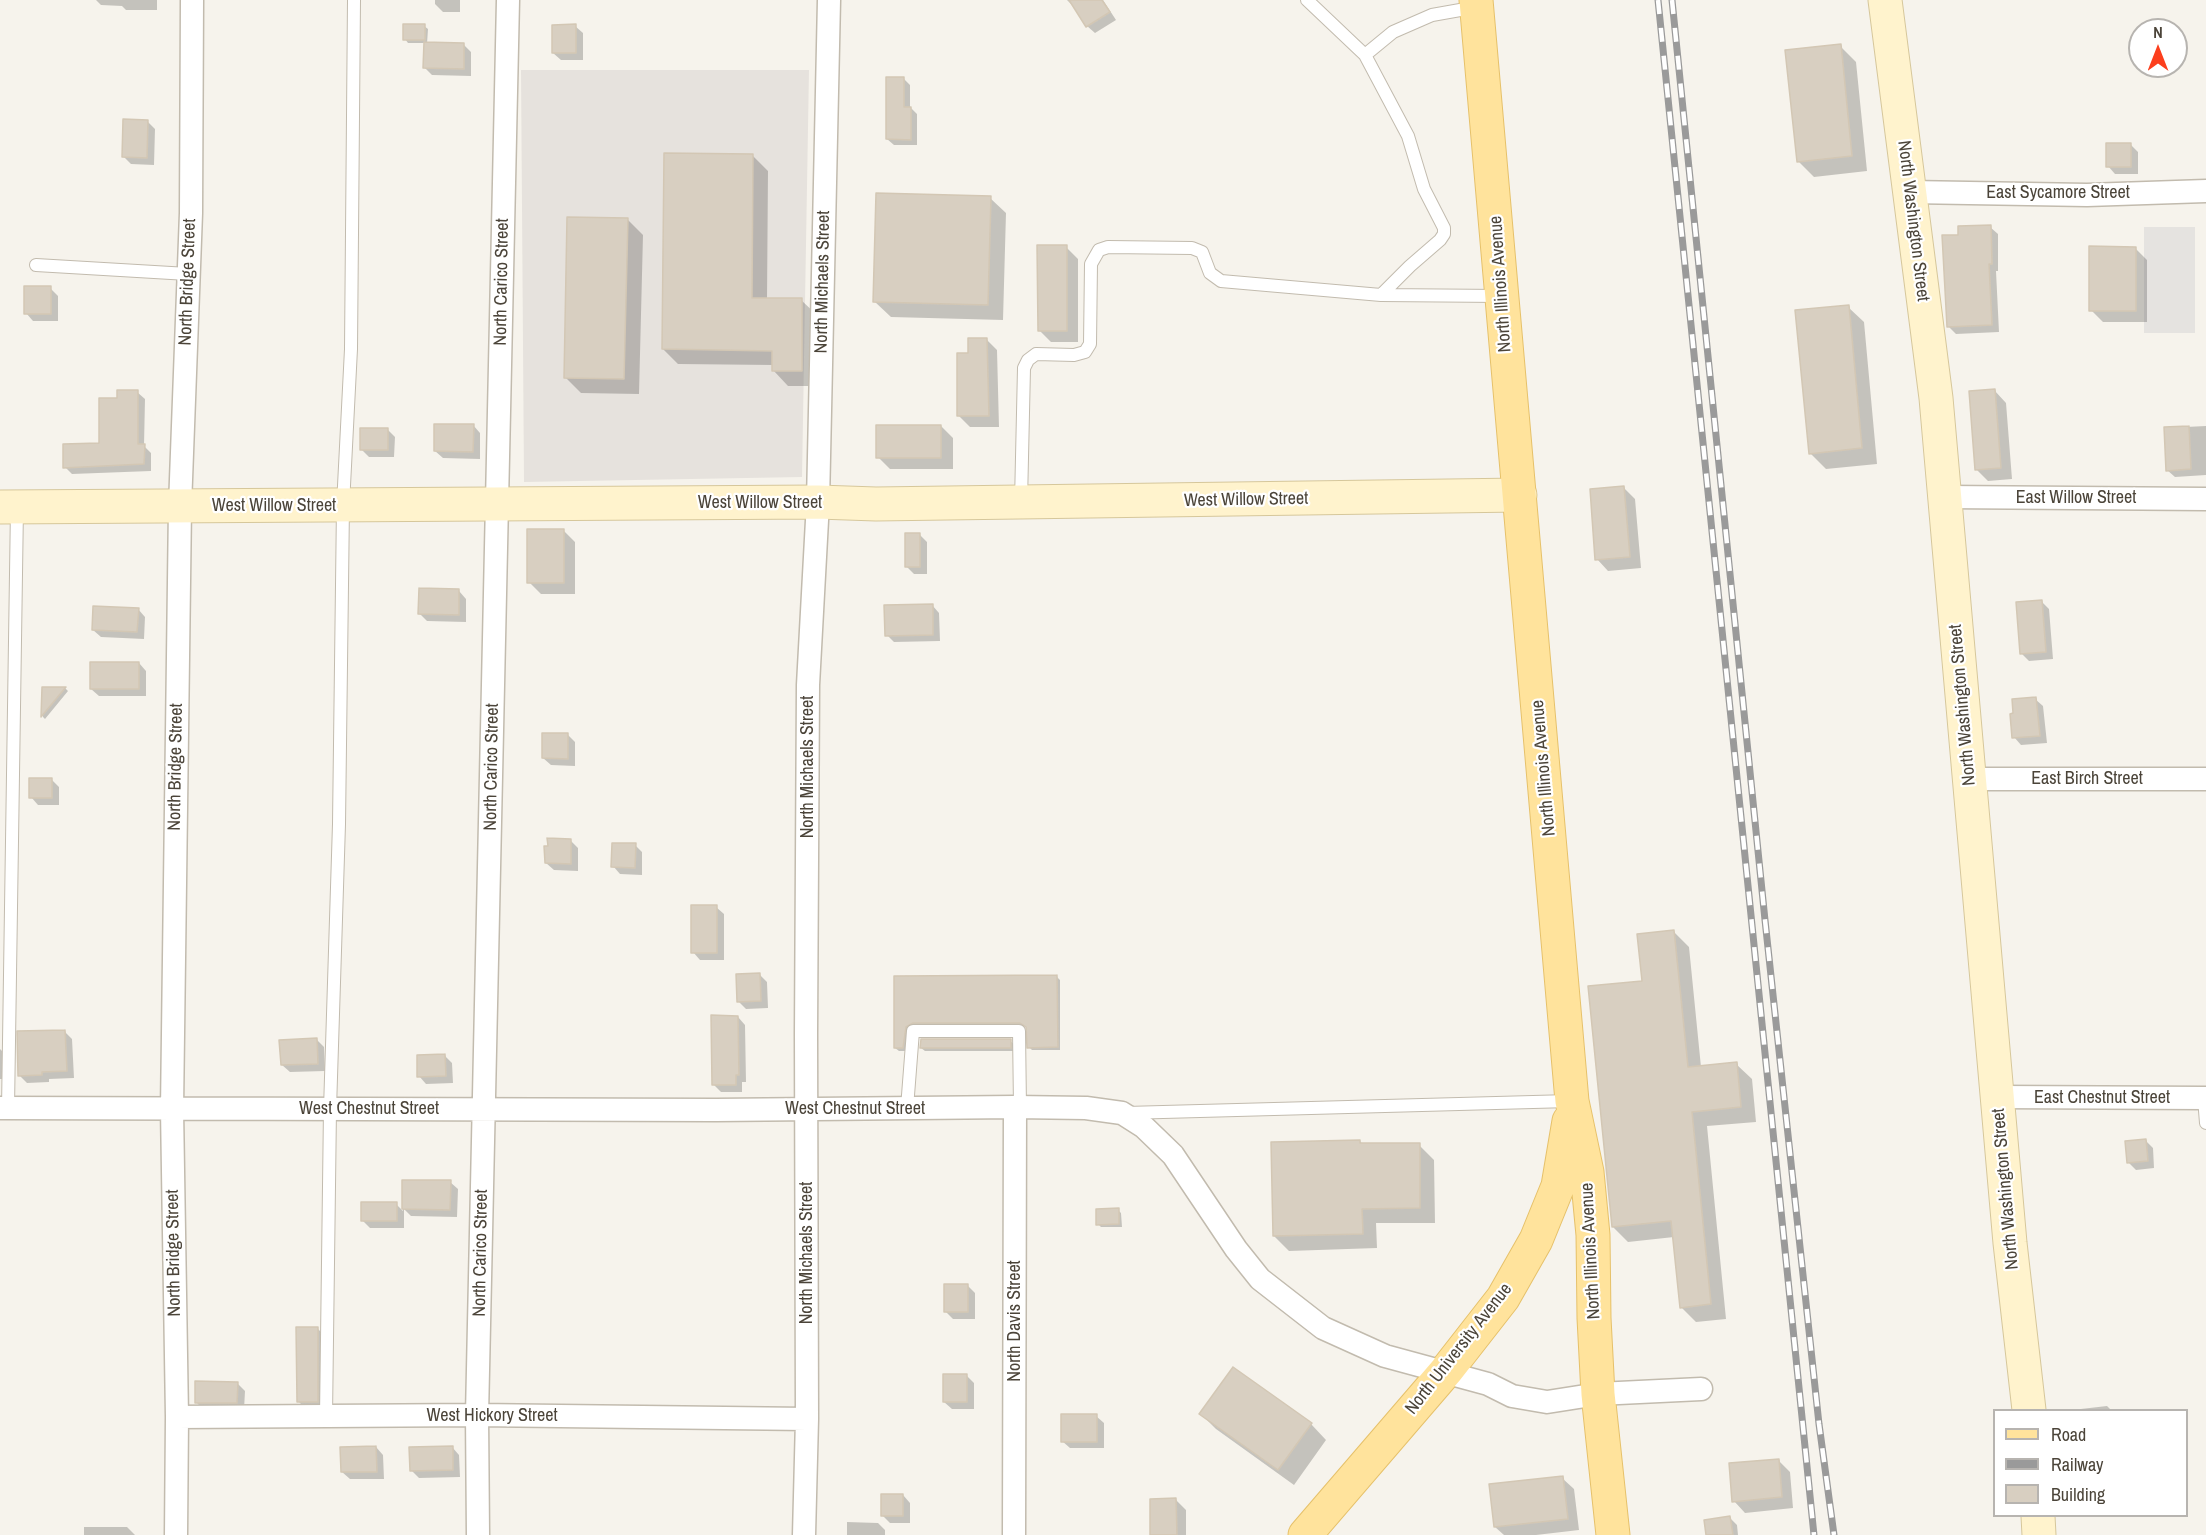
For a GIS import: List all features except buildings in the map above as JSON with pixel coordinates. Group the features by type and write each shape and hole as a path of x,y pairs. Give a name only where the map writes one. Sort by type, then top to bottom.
{"main road":[{"name":"North Illinois Avenue","path":"1477,3 1572,1101 1587,1172 1593,1234 1598,1394 1613,1535"},
{"name":"North University Avenue","path":"1305,1535 1446,1371 1503,1298 1536,1240 1558,1186 1572,1101"}],"street":[{"name":"North Bridge Street","path":"176,1535 177,1417 172,1109 180,506 189,274 192,0"},
{"name":"North Carico Street","path":"478,1535 477,1415 507,0"},
{"name":"North Michaels Street","path":"804,1535 807,1419 808,685 818,502 829,0"},
{"name":"North Washington Street","path":"1885,0 1936,398 2010,1243 2029,1409"},
{"name":"East Sycamore Street","path":"1910,192 2086,195 2206,191"},
{"name":"West Willow Street","path":"9,507 818,502 1021,503 1520,495"},
{"name":"East Willow Street","path":"1945,497 2206,499"},
{"name":"East Birch Street","path":"1969,779 2206,778"},
{"name":"East Chestnut Street","path":"1997,1097 2205,1098"},
{"name":"West Chestnut Street","path":"4,1108 484,1110 1017,1107 1086,1108 1122,1113 1144,1127 1173,1155 1236,1249 1260,1279 1323,1328 1385,1356 1446,1371 1488,1384 1512,1395 1547,1402 1598,1394 1701,1389"},
{"name":"North Davis Street","path":"1014,1535 1017,1107"},
{"name":"West Hickory Street","path":"177,1417 477,1415 807,1419"},
{"path":"2038,1517 2039,1535"}],"lane":[{"path":"326,1416 330,1109 339,824 343,505 351,349 354,0"},
{"path":"1307,0 1365,55 1408,136 1424,189 1444,228 1444,234 1440,240 1381,295"},
{"path":"1365,55 1392,32 1432,15 1477,3"},
{"path":"1021,503 1024,368 1028,360 1036,354 1074,355 1084,352 1090,344 1091,264 1099,250 1108,247 1192,248 1202,252 1210,273 1221,281 1381,295 1503,296"},
{"path":"36,265 189,274"},
{"path":"4,1108 9,507"},
{"path":"907,1108 913,1031 1019,1031 1017,1107"},
{"path":"2205,1098 2206,1123"},
{"path":"1122,1113 1572,1101"}],"shaded area":[{"path":"521,70 809,70 802,477 524,482"},
{"path":"2144,227 2195,227 2195,333 2144,333"}],"railway":[{"path":"1658,0 1814,1535"},
{"path":"1672,0 1765,920 1819,1424 1834,1535"}]}
